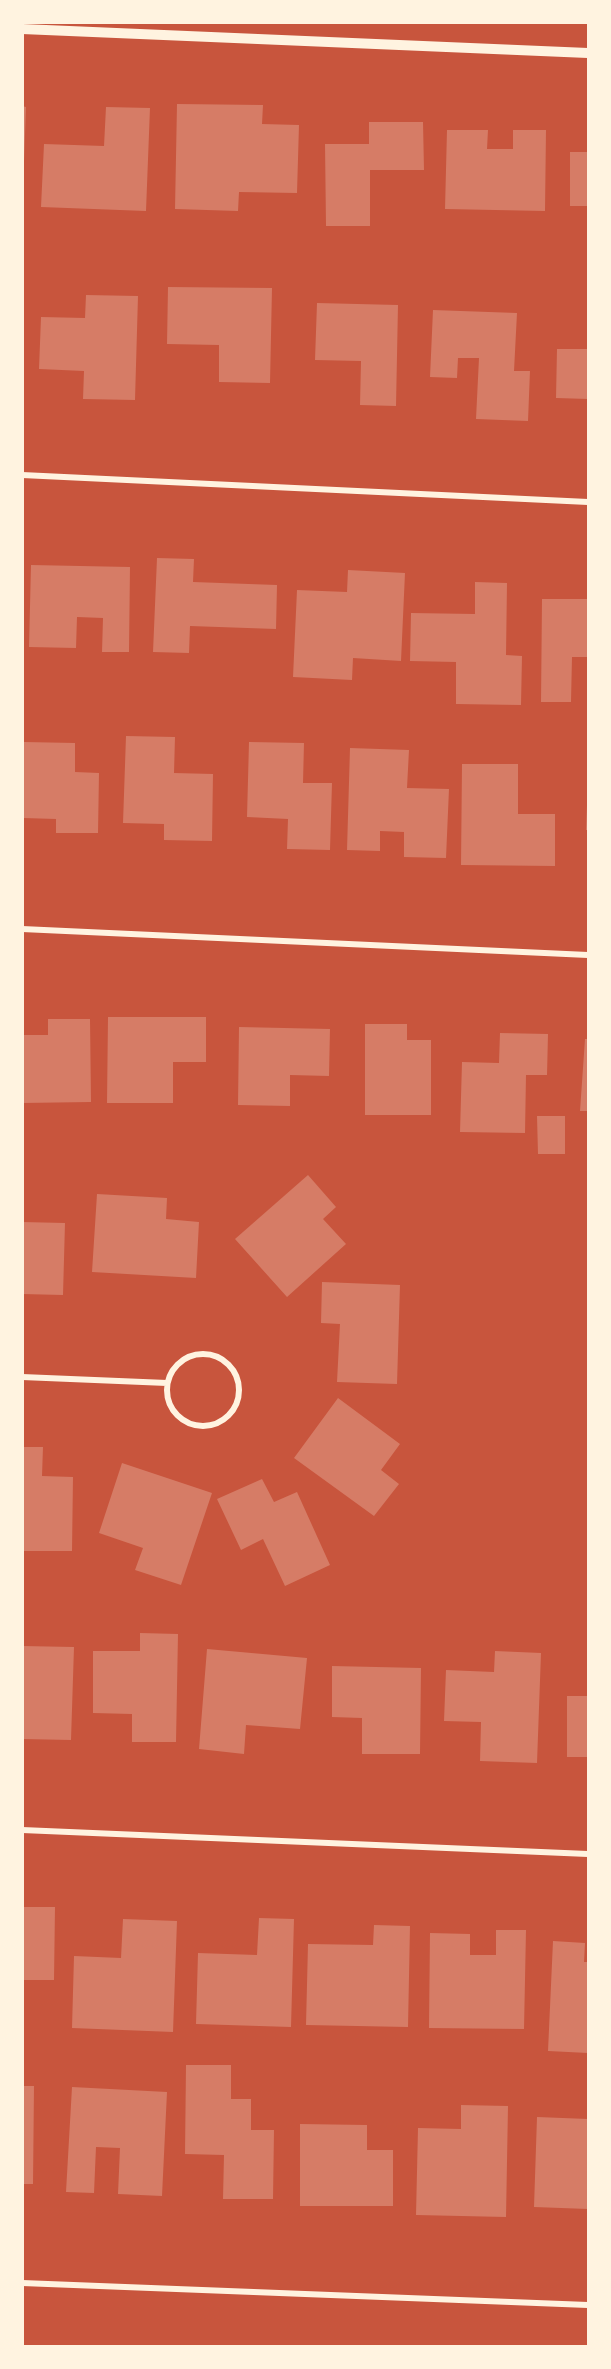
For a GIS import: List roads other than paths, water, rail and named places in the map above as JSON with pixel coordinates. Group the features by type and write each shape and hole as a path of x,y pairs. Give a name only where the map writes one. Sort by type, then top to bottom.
{"street":[{"path":"22,29 588,53"},
{"path":"22,475 588,502"},
{"path":"22,929 588,956"},
{"path":"194,1354 208,1354 227,1362 238,1379 239,1399 231,1413 213,1425 194,1426 177,1417 168,1403 167,1383 171,1372 179,1362 194,1354"},
{"path":"22,1377 167,1383"},
{"path":"22,1830 588,1854"},
{"path":"22,2283 588,2305"}]}
